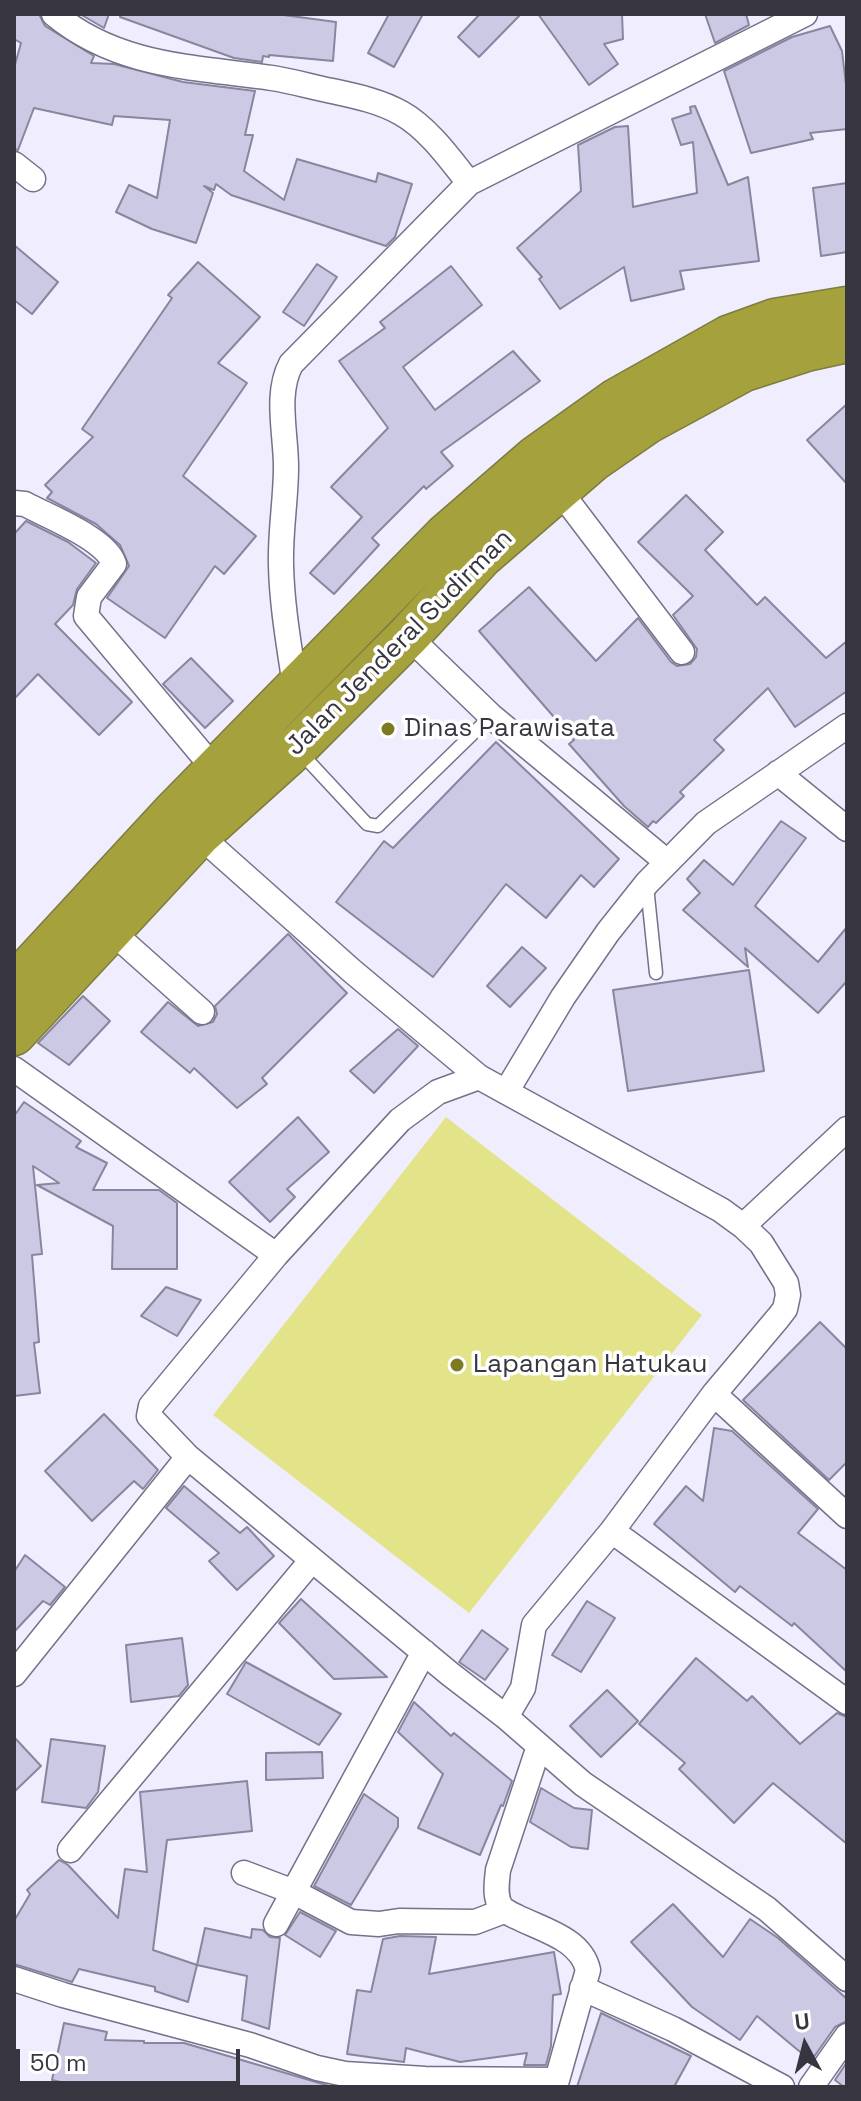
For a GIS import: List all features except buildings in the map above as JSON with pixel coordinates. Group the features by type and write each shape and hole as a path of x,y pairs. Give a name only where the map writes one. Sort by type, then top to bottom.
{"highway":[{"name":"Jalan Jenderal Sudirman","path":"285,736 295,691 446,535 536,457 616,400 728,337 775,320 845,336"},
{"name":"Jalan Jenderal Sudirman","path":"14,1034 199,835 285,736 408,636 481,557 593,460 648,422 744,370 845,336"},
{"name":"Jalan Jenderal Sudirman","path":"14,985 173,813 216,771 285,736"}],"street":[{"path":"54,14 94,40 135,58 273,78 365,99 402,113 421,129 469,183"},
{"path":"295,691 282,598 281,560 286,468 283,391 291,364 469,183 805,14"},
{"path":"559,490 682,652"},
{"path":"14,503 25,504 85,536 112,556 114,564 89,597 86,616 216,771"},
{"path":"408,636 491,716 667,862"},
{"path":"506,1092 563,997 647,883 706,823 847,726"},
{"path":"778,773 847,829"},
{"path":"199,835 352,971 479,1077 721,1210 761,1243 786,1283 788,1295 785,1309 714,1394 612,1531 534,1625 523,1688 506,1717"},
{"path":"110,930 202,1012"},
{"path":"14,1069 276,1255"},
{"path":"479,1077 438,1092 400,1120 276,1255 149,1412 151,1421 188,1457 506,1717 583,1784 767,1909 847,1979"},
{"path":"743,1226 847,1129"},
{"path":"714,1394 847,1516"},
{"path":"14,1674 188,1457"},
{"path":"612,1531 847,1702"},
{"path":"70,1850 312,1560"},
{"path":"276,1924 424,1652"},
{"path":"14,1979 345,2074 556,2084 588,1970 581,1952 574,1945 504,1911 498,1898 498,1870 539,1746"},
{"path":"244,1873 294,1892 351,1922 475,1922 504,1911"},
{"path":"582,1988 673,2029 782,2087"},
{"path":"811,2087 847,2036"}],"lane":[{"path":"285,736 367,824 378,826 491,716"},
{"path":"647,883 656,973"}],"shaded area":[{"name":"Lapangan Hatukau","path":"446,1117 702,1315 469,1613 213,1415"}],"place":[{"name":"Dinas Parawisata","path":"388,729"},
{"name":"Lapangan Hatukau","path":"457,1365"}]}
